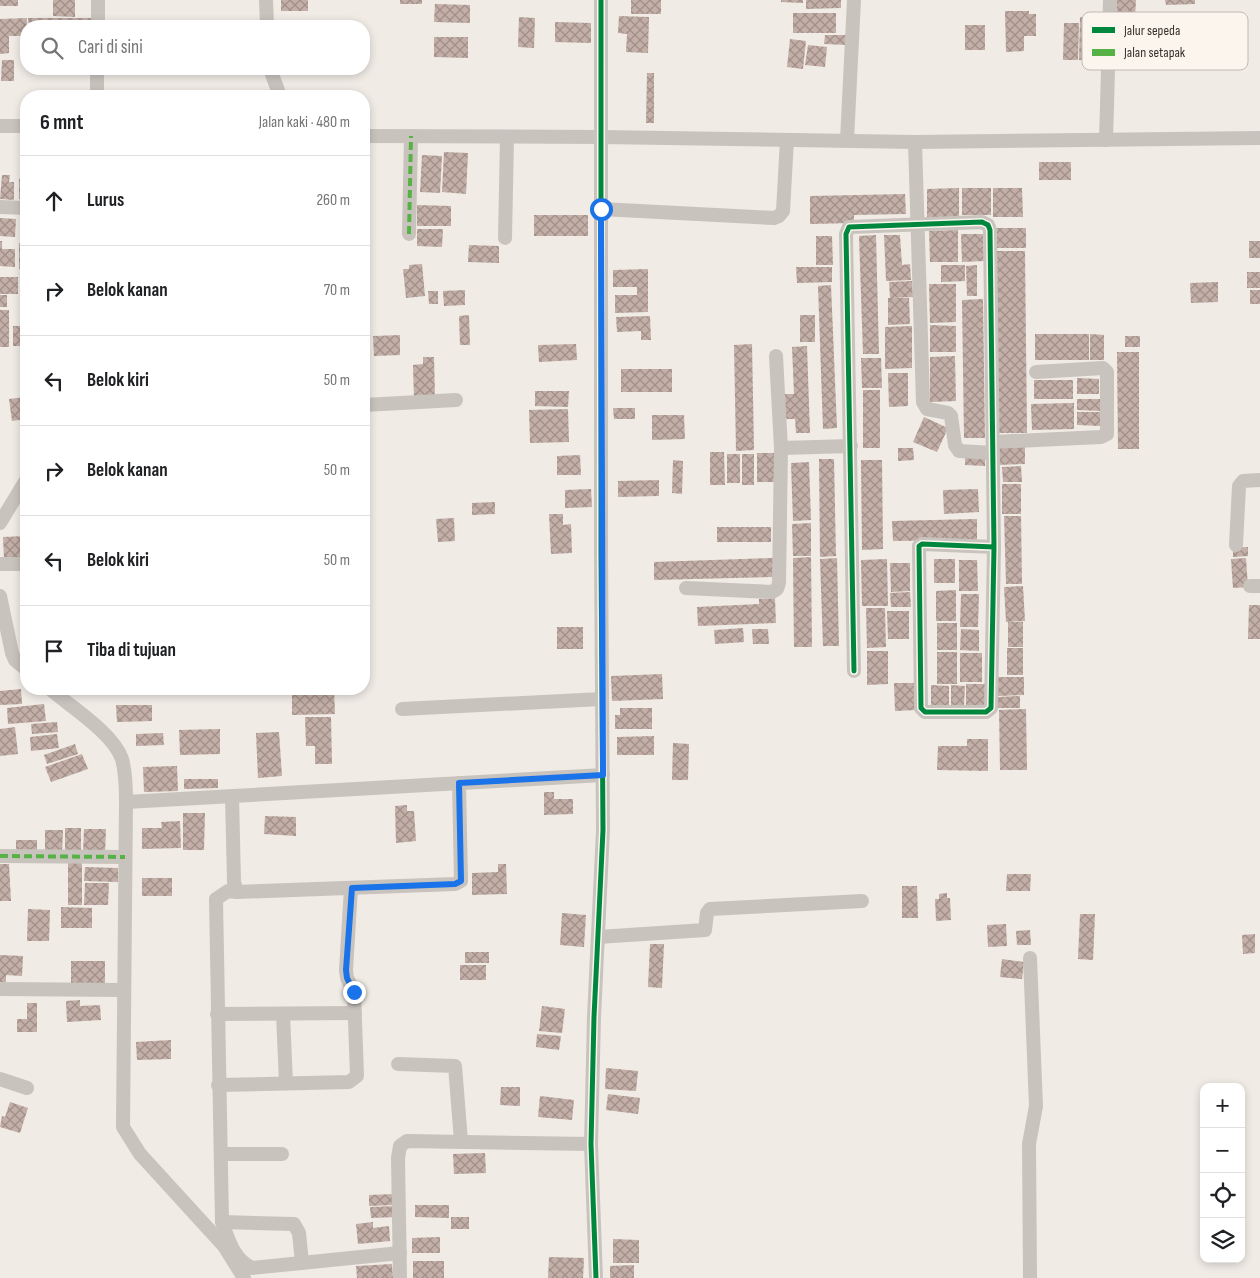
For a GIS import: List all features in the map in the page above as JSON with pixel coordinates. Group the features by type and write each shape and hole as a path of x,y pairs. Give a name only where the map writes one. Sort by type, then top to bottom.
{"street":[{"path":"98,0 98,20"},
{"path":"266,0 267,20"},
{"path":"596,1278 591,1144 603,830 601,0"},
{"path":"848,140 854,0"},
{"path":"1106,140 1108,70"},
{"path":"97,75 97,90"},
{"path":"272,75 278,90"},
{"path":"0,126 20,126"},
{"path":"370,136 601,137 915,142 1260,138"},
{"path":"409,234 411,136"},
{"path":"505,238 507,136"},
{"path":"601,209 774,218 783,211 787,140"},
{"path":"915,142 923,402 927,409 948,413 955,445 960,451 1101,437 1107,434 1107,372 1103,368 1036,372"},
{"path":"0,208 20,208"},
{"path":"854,671 846,231 849,227 982,222 988,225 990,230 994,546 991,708 986,712 925,712 921,708 920,546 922,544 994,546"},
{"path":"686,588 772,592 779,583 781,448 776,356"},
{"path":"370,405 456,400"},
{"path":"781,448 851,446"},
{"path":"1236,545 1239,486 1243,481 1260,480"},
{"path":"0,523 20,490"},
{"path":"0,564 20,564"},
{"path":"0,596 12,653 20,664"},
{"path":"57,695 115,746 122,761 126,802 122,1127 140,1154 224,1246 244,1278"},
{"path":"402,710 602,699"},
{"path":"126,802 603,775"},
{"path":"400,1253 252,1268 243,1264 235,1254 222,1222 216,899 228,891 455,884 461,881 459,783"},
{"path":"232,796 234,882 237,892"},
{"path":"0,856 125,857"},
{"path":"218,1085 353,1080 357,1076 354,992 347,978 346,970 352,888"},
{"path":"598,937 699,932 705,930 707,913 710,909 862,901"},
{"path":"1030,958 1036,1106 1029,1144 1030,1278"},
{"path":"0,990 123,990"},
{"path":"217,1014 355,1012"},
{"path":"283,1014 286,1083"},
{"path":"398,1064 455,1066 460,1141"},
{"path":"0,1079 27,1088"},
{"path":"400,1278 398,1158 400,1146 406,1141 591,1144"},
{"path":"222,1154 282,1154"},
{"path":"222,1222 287,1222 294,1224 299,1233 302,1263"}],"building":[{"path":"0,0 18,0 18,6 0,6"},
{"path":"53,0 75,0 75,17 53,16"},
{"path":"281,0 308,0 308,11 281,11"},
{"path":"400,0 422,0 422,4 400,4"},
{"path":"631,0 661,0 661,14 631,14"},
{"path":"781,0 803,0 803,3 781,2"},
{"path":"806,0 841,0 841,8 806,9"},
{"path":"1117,0 1136,0 1135,12 1116,12"},
{"path":"1165,0 1195,0 1195,4 1166,5"},
{"path":"435,4 470,5 470,23 434,22"},
{"path":"1005,11 1029,11 1029,14 1036,14 1036,36 1024,36 1024,51 1006,52"},
{"path":"793,13 836,13 836,33 793,33"},
{"path":"619,16 649,17 648,53 626,52 627,34 618,33"},
{"path":"519,17 535,18 534,48 518,47"},
{"path":"1080,17 1082,17 1082,60 1079,60"},
{"path":"27,18 27,20 20,20 20,36 9,36 9,53 0,54 0,19"},
{"path":"28,18 93,18 93,20 28,20"},
{"path":"555,22 591,23 591,43 555,42"},
{"path":"1064,23 1079,23 1078,60 1063,60"},
{"path":"965,25 985,25 985,50 965,50"},
{"path":"825,35 846,35 846,45 824,44"},
{"path":"434,37 468,37 468,58 434,57"},
{"path":"790,39 806,41 803,69 787,67"},
{"path":"808,45 827,47 825,67 805,65"},
{"path":"2,60 14,60 14,81 1,81"},
{"path":"647,73 654,73 654,123 646,123"},
{"path":"444,152 468,153 466,194 442,192"},
{"path":"422,155 442,156 440,193 420,192"},
{"path":"1039,162 1071,162 1071,180 1039,180"},
{"path":"2,175 10,175 9,182 14,182 14,200 0,199"},
{"path":"19,179 20,199 19,199"},
{"path":"959,188 959,218 927,218 927,189"},
{"path":"962,188 991,188 991,215 962,215"},
{"path":"993,188 1022,188 1023,217 993,217"},
{"path":"905,194 906,214 854,215 854,223 810,224 810,196"},
{"path":"417,205 451,206 451,226 417,226"},
{"path":"534,215 588,215 588,236 534,236"},
{"path":"0,218 16,219 15,237 0,236"},
{"path":"996,228 1026,228 1026,248 996,248"},
{"path":"417,229 443,229 442,247 417,246"},
{"path":"958,230 958,262 930,262 929,231"},
{"path":"961,234 983,234 984,261 962,262"},
{"path":"876,235 879,354 863,354 859,236"},
{"path":"884,235 900,235 902,265 910,264 911,280 886,281"},
{"path":"816,236 832,236 833,265 816,265"},
{"path":"0,241 2,241 2,249 15,249 15,267 0,266"},
{"path":"1249,241 1260,241 1260,258 1249,258"},
{"path":"19,243 20,243 20,269"},
{"path":"469,245 499,246 499,263 468,262"},
{"path":"996,251 1025,251 1027,433 998,433"},
{"path":"422,264 425,296 406,298 403,269 409,269 409,265"},
{"path":"941,265 965,265 965,281 941,282"},
{"path":"977,265 977,296 967,296 966,266"},
{"path":"796,267 832,267 832,282 797,283"},
{"path":"648,269 648,312 615,313 615,295 637,295 637,287 613,287 613,270"},
{"path":"1247,272 1260,272 1260,288 1247,288"},
{"path":"0,277 18,277 18,294 0,294"},
{"path":"912,281 913,297 890,298 889,282"},
{"path":"1218,282 1218,302 1191,303 1190,283"},
{"path":"929,284 956,284 956,322 930,323"},
{"path":"831,285 837,428 823,429 818,286"},
{"path":"465,290 465,305 444,306 443,291"},
{"path":"1250,290 1260,290 1260,304 1250,304"},
{"path":"428,291 438,291 438,304 429,304"},
{"path":"0,295 7,295 7,307 0,307"},
{"path":"888,298 909,298 910,324 888,325"},
{"path":"983,299 985,438 964,438 962,300"},
{"path":"0,310 9,310 9,347 0,347"},
{"path":"469,315 470,345 460,345 459,316"},
{"path":"800,315 815,315 815,342 800,342"},
{"path":"650,316 651,340 641,340 641,331 617,332 616,317"},
{"path":"930,325 956,326 956,352 930,352"},
{"path":"13,326 20,326 20,346 13,346"},
{"path":"912,326 912,368 885,369 885,327"},
{"path":"1035,334 1089,334 1089,360 1035,360"},
{"path":"1090,334 1104,335 1104,360 1090,360"},
{"path":"400,335 400,355 374,356 373,336"},
{"path":"1125,336 1140,336 1140,347 1125,347"},
{"path":"576,344 577,360 539,362 538,345"},
{"path":"752,344 754,450 736,451 734,345"},
{"path":"807,346 810,433 796,433 795,419 785,419 785,394 794,394 792,347"},
{"path":"1117,352 1139,352 1139,449 1118,449"},
{"path":"955,356 956,401 930,402 930,357"},
{"path":"423,357 434,357 435,397 414,398 413,365 423,364"},
{"path":"861,358 881,358 882,388 862,388"},
{"path":"621,369 672,369 672,392 621,392"},
{"path":"888,373 908,373 908,406 889,407"},
{"path":"1077,378 1099,379 1099,394 1077,394"},
{"path":"1034,380 1073,380 1073,399 1034,399"},
{"path":"863,390 880,390 880,448 863,448"},
{"path":"535,391 569,391 568,407 535,406"},
{"path":"20,398 20,420 12,421 9,399"},
{"path":"1077,399 1101,399 1100,411 1077,410"},
{"path":"1074,403 1074,429 1032,430 1031,404"},
{"path":"613,408 635,408 635,419 614,419"},
{"path":"568,409 569,442 530,443 529,410"},
{"path":"1077,412 1101,412 1100,426 1077,425"},
{"path":"652,415 684,415 685,439 652,440"},
{"path":"924,417 948,428 937,452 913,442"},
{"path":"997,446 1025,446 1025,464 997,465"},
{"path":"898,448 913,448 914,460 898,461"},
{"path":"710,452 724,452 725,485 710,485"},
{"path":"757,453 774,453 774,482 757,482"},
{"path":"727,454 740,454 740,483 727,483"},
{"path":"742,454 754,454 754,485 742,485"},
{"path":"965,454 985,455 985,466 965,465"},
{"path":"580,455 581,475 557,475 557,456"},
{"path":"819,459 834,459 836,556 820,557"},
{"path":"673,460 683,461 682,494 672,493"},
{"path":"861,460 882,460 883,549 862,550"},
{"path":"809,462 811,520 793,521 791,463"},
{"path":"1021,466 1022,482 1003,482 1002,467"},
{"path":"659,480 659,496 618,497 618,481"},
{"path":"1002,484 1021,484 1021,514 1002,514"},
{"path":"591,489 592,507 565,508 565,490"},
{"path":"978,489 979,512 944,514 943,490"},
{"path":"495,502 495,514 472,515 472,503"},
{"path":"549,514 563,514 563,525 571,524 572,553 551,554"},
{"path":"1004,516 1021,516 1022,584 1006,584"},
{"path":"454,518 455,541 438,542 436,519"},
{"path":"977,519 977,540 893,541 892,521"},
{"path":"811,523 811,556 793,556 792,524"},
{"path":"717,527 771,527 771,542 717,542"},
{"path":"20,536 20,557 4,558 3,537"},
{"path":"1248,547 1248,556 1233,557 1233,548"},
{"path":"811,557 812,647 794,647 793,558"},
{"path":"773,558 773,577 654,580 654,562"},
{"path":"837,558 839,646 823,646 820,559"},
{"path":"1246,558 1248,587 1233,588 1231,559"},
{"path":"887,559 888,606 862,606 861,560"},
{"path":"934,559 955,559 955,583 934,583"},
{"path":"959,560 977,560 978,591 959,591"},
{"path":"890,563 910,563 910,591 891,592"},
{"path":"1023,586 1025,621 1006,622 1004,587"},
{"path":"956,590 956,621 936,621 936,591"},
{"path":"910,592 911,607 891,607 890,593"},
{"path":"961,594 979,594 978,627 960,627"},
{"path":"775,598 776,623 698,626 697,607 759,604 759,599"},
{"path":"1249,605 1260,605 1260,639 1248,639"},
{"path":"866,608 885,608 886,647 867,648"},
{"path":"887,611 909,611 909,639 888,639"},
{"path":"1008,622 1023,622 1023,647 1008,647"},
{"path":"937,623 957,623 957,650 937,650"},
{"path":"557,627 583,627 583,649 557,649"},
{"path":"743,628 744,642 715,644 714,630"},
{"path":"752,629 768,629 769,644 753,644"},
{"path":"961,629 979,630 979,651 960,650"},
{"path":"1007,648 1023,648 1023,675 1007,675"},
{"path":"867,651 888,651 888,684 867,685"},
{"path":"937,652 957,652 957,684 937,684"},
{"path":"960,653 982,653 982,682 960,682"},
{"path":"662,674 663,699 612,701 611,676"},
{"path":"998,677 1024,677 1024,695 998,696"},
{"path":"894,683 916,683 916,710 895,711"},
{"path":"966,684 987,684 987,706 966,706"},
{"path":"931,685 949,686 949,710 931,710"},
{"path":"951,685 965,686 964,706 951,706"},
{"path":"20,689 22,704 0,705 0,691"},
{"path":"292,695 334,695 335,714 292,715"},
{"path":"1020,696 1020,708 998,708 998,697"},
{"path":"44,704 46,721 8,724 7,708"},
{"path":"116,705 152,705 152,721 117,722"},
{"path":"620,708 652,708 652,729 615,729 615,715 620,715"},
{"path":"1026,709 1027,770 1000,770 999,710"},
{"path":"305,717 331,717 332,764 315,764 315,746 306,746"},
{"path":"57,722 58,732 32,734 31,724"},
{"path":"15,727 18,754 0,756 0,729"},
{"path":"220,729 220,754 180,755 179,730"},
{"path":"279,732 282,776 258,778 256,733"},
{"path":"163,733 164,745 136,746 136,734"},
{"path":"57,734 59,748 31,751 30,737"},
{"path":"654,736 654,755 617,755 617,737"},
{"path":"967,739 988,739 988,771 937,770 938,746 967,746"},
{"path":"673,743 689,744 688,780 672,780"},
{"path":"75,744 78,754 47,764 44,755"},
{"path":"82,754 88,769 51,782 45,767"},
{"path":"177,766 178,791 144,792 143,767"},
{"path":"184,779 218,779 218,788 184,789"},
{"path":"544,792 554,792 554,799 573,799 573,814 544,815"},
{"path":"407,805 407,811 414,811 416,841 396,843 395,806"},
{"path":"183,813 205,813 204,850 183,850"},
{"path":"265,816 296,817 296,836 264,834"},
{"path":"180,821 181,848 142,849 142,828 162,828 161,822"},
{"path":"65,828 81,828 81,854 65,854"},
{"path":"84,829 106,829 105,854 83,854"},
{"path":"45,830 63,830 62,855 45,854"},
{"path":"16,840 37,840 37,855 16,855"},
{"path":"68,862 82,862 82,905 68,905"},
{"path":"0,864 9,864 11,901 0,901"},
{"path":"498,864 506,864 507,894 472,895 472,873 498,872"},
{"path":"85,867 118,868 118,882 84,881"},
{"path":"1007,874 1031,874 1030,891 1006,891"},
{"path":"142,878 172,878 172,896 142,896"},
{"path":"85,883 109,883 108,905 84,905"},
{"path":"902,886 917,886 918,918 902,918"},
{"path":"947,893 947,898 950,898 951,920 936,921 935,899 939,899 939,894"},
{"path":"61,907 92,908 92,928 61,928"},
{"path":"28,909 50,910 49,941 27,941"},
{"path":"562,913 586,915 584,947 560,945"},
{"path":"1080,914 1095,914 1093,960 1078,959"},
{"path":"1006,924 1007,946 988,947 987,925"},
{"path":"1030,930 1031,945 1017,945 1016,931"},
{"path":"1255,934 1255,953 1243,954 1242,935"},
{"path":"650,944 664,944 662,988 648,987"},
{"path":"465,952 489,952 489,963 465,963"},
{"path":"0,955 23,956 22,976 6,975 6,983 0,982"},
{"path":"1002,959 1024,962 1022,979 1000,977"},
{"path":"71,961 105,961 105,984 71,984"},
{"path":"460,965 486,965 486,980 460,980"},
{"path":"80,1000 80,1006 100,1005 101,1020 67,1022 66,1001"},
{"path":"27,1003 37,1003 37,1032 17,1032 17,1019 27,1019"},
{"path":"542,1006 565,1009 562,1033 539,1031"},
{"path":"537,1034 561,1036 559,1050 536,1047"},
{"path":"171,1040 171,1059 137,1060 136,1042"},
{"path":"606,1068 638,1071 636,1091 605,1089"},
{"path":"501,1087 520,1087 520,1106 500,1105"},
{"path":"608,1094 640,1098 638,1114 606,1110"},
{"path":"540,1096 574,1100 572,1120 538,1117"},
{"path":"10,1102 28,1108 20,1133 0,1127 2,1116 5,1117"},
{"path":"485,1153 486,1173 454,1174 453,1154"},
{"path":"394,1194 394,1205 369,1206 369,1195"},
{"path":"415,1205 449,1205 449,1218 415,1217"},
{"path":"397,1206 398,1217 371,1218 370,1207"},
{"path":"451,1217 469,1217 469,1229 451,1229"},
{"path":"373,1222 373,1228 389,1226 390,1241 358,1244 356,1224"},
{"path":"440,1237 440,1253 412,1253 412,1238"},
{"path":"613,1239 639,1240 639,1263 613,1263"},
{"path":"549,1257 584,1258 583,1278 548,1278"},
{"path":"413,1261 444,1261 444,1278 413,1278"},
{"path":"392,1264 393,1278 357,1278 356,1266"},
{"path":"634,1265 634,1278 610,1278 610,1266"}],"marked path":[{"path":"409,234 411,136"},
{"path":"0,856 125,857"}],"cycle path":[{"path":"596,1278 591,1144 594,1017 603,830 601,0"},
{"path":"854,671 846,234 849,227 982,222 988,225 990,230 994,547 991,708 986,712 925,712 921,708 919,546 922,544 994,547"}],"route":[{"path":"354,992 347,978 346,970 352,888 455,884 461,881 459,783 603,775 601,209"}]}
